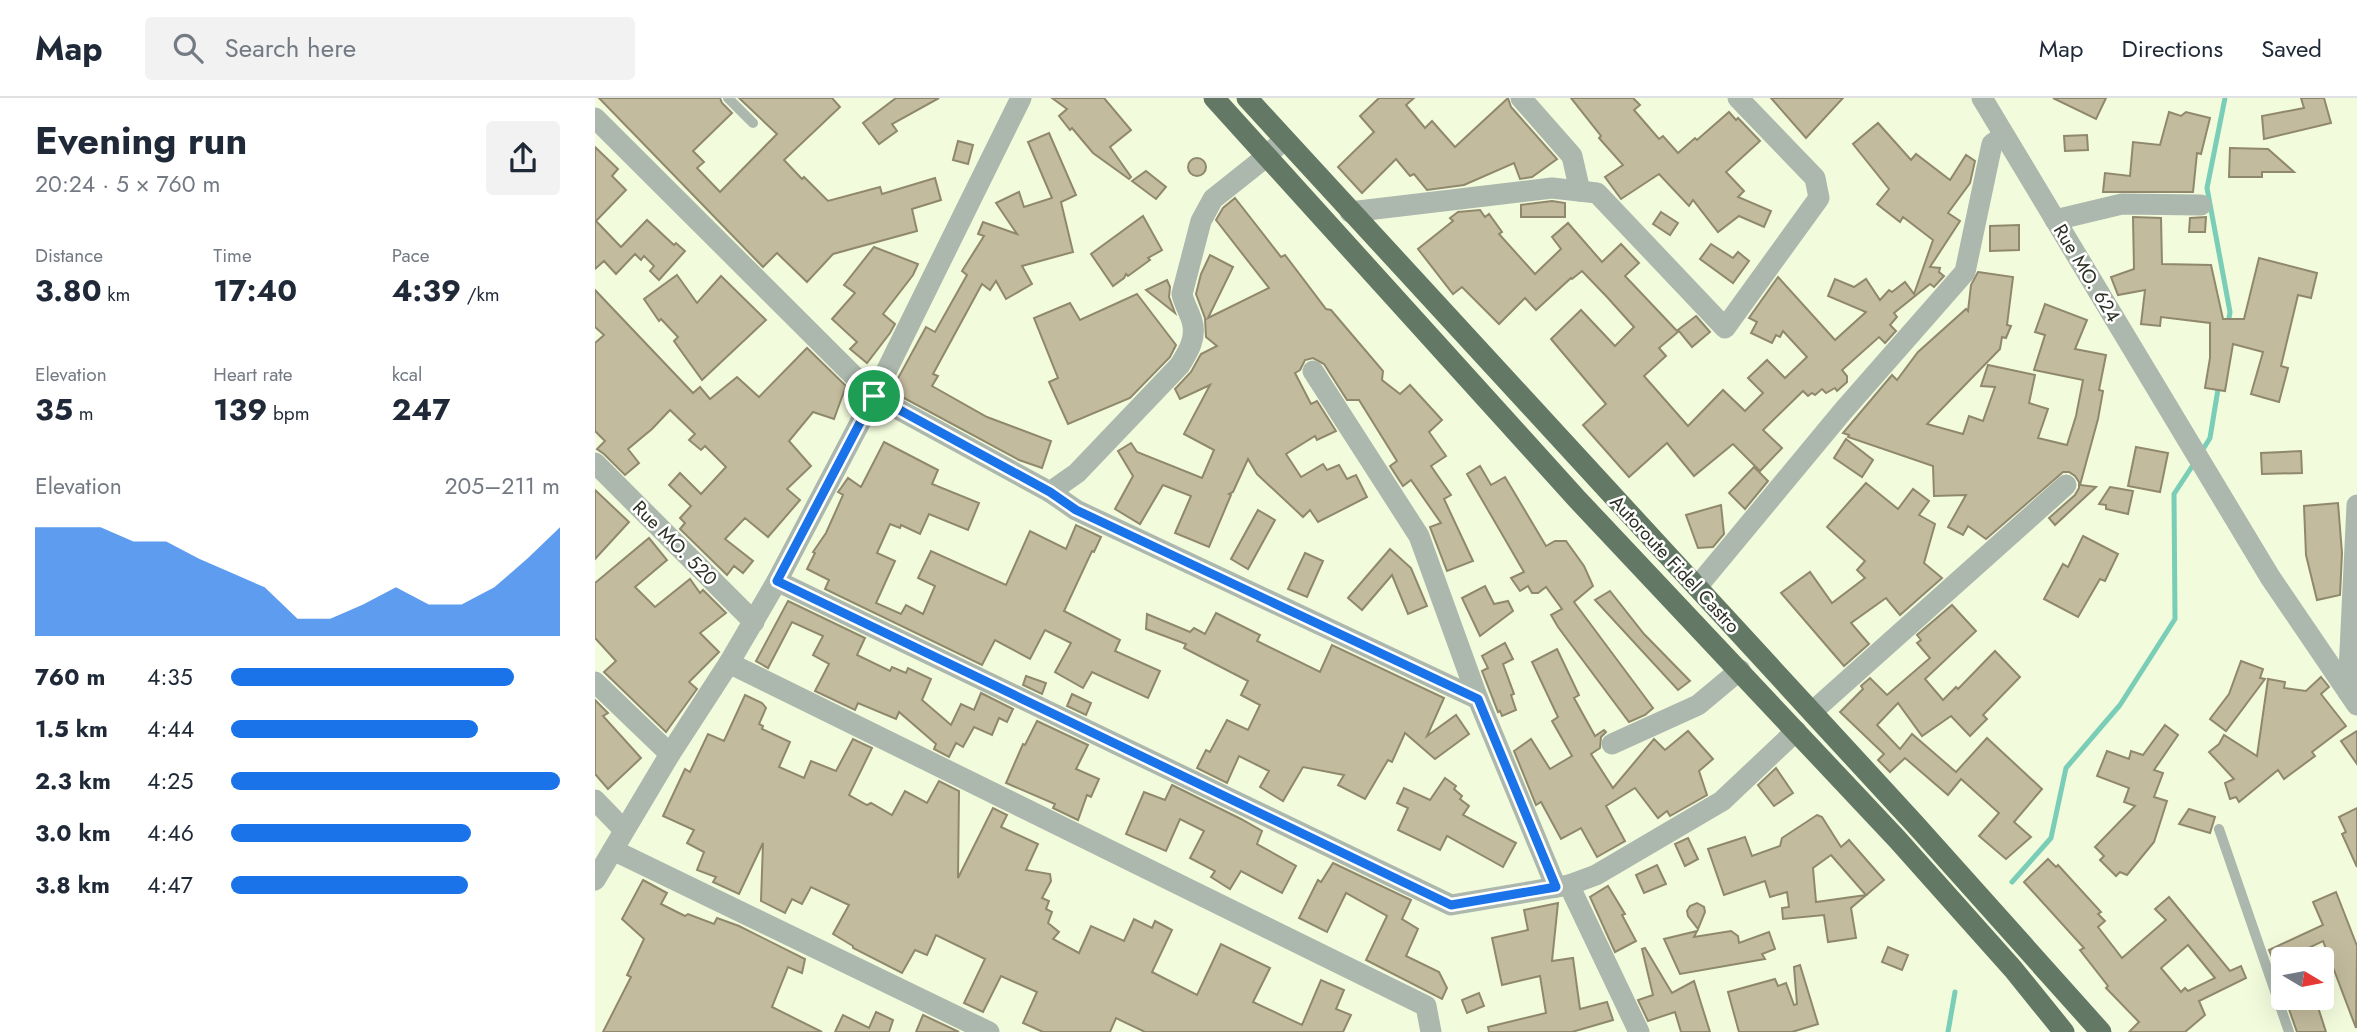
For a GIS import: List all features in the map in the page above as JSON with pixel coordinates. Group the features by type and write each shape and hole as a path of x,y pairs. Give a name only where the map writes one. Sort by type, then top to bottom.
{"highway":[{"name":"Autoroute Fidel Castro","path":"1215,98 1577,499 1915,859 2013,969 2064,1032"},
{"name":"Autoroute Fidel Castro","path":"1247,98 1812,712 2101,1032"}],"street":[{"path":"595,880 777,581 874,396 1021,98"},
{"path":"1521,98 1572,156 1580,191"},
{"path":"1350,212 1552,188 1597,193 1725,328 1819,198 1815,178 1738,98"},
{"name":"Rue MO. 624","path":"1982,98 2270,577 2352,699"},
{"path":"595,118 874,396 1050,492 1076,510 1478,699"},
{"path":"1697,587 1843,411 1965,272 1992,144 2004,136"},
{"path":"1050,492 1077,472 1145,403 1191,348 1192,320 1184,305 1182,293 1201,221 1213,199 1284,139"},
{"path":"2055,220 2122,204 2201,205"},
{"path":"1313,371 1419,536 1478,699 1562,886 1639,1032"},
{"name":"Rue MO. 520","path":"595,463 754,622"},
{"path":"1812,712 2066,485"},
{"path":"2352,699 2357,505"},
{"path":"777,581 1451,905 1562,886 1596,875 1722,800 1795,731"},
{"path":"729,663 1426,1006 1430,1032"},
{"path":"1612,744 1699,705 1740,670"},
{"path":"595,682 670,754"},
{"path":"595,800 624,830"},
{"path":"613,850 989,1032"}],"lane":[{"path":"728,98 753,122"},
{"path":"2218,829 2289,1032"}],"building":[{"path":"599,98 720,98 732,113 693,151 704,162 697,168 720,192 777,134 739,98 832,98 840,107 784,160 802,179 804,177 828,201 880,187 882,194 935,178 941,200 912,209 917,231 833,254 807,282 777,253 763,267"},
{"path":"896,98 939,98 892,124 897,131 879,144 863,123"},
{"path":"1052,98 1104,98 1131,130 1110,147 1131,177 1129,179 1093,153 1072,128 1070,130 1059,116 1067,109"},
{"path":"1379,98 1414,98 1406,105 1425,128 1432,121 1455,147 1508,98 1511,107 1557,159 1532,177 1520,179 1514,163 1464,185 1427,190 1414,174 1410,176 1396,159 1362,193 1338,167 1374,132 1360,116"},
{"path":"1571,98 1633,98 1640,105 1634,110 1659,139 1663,136 1678,153 1729,112 1736,120 1738,118 1760,141 1726,172 1744,191 1738,197 1771,211 1764,227 1739,216 1718,232 1693,200 1689,206 1659,174 1621,199 1605,177 1623,165 1599,138 1601,136"},
{"path":"1771,98 1843,98 1806,138"},
{"path":"2053,98 2106,98 2096,119"},
{"path":"2301,98 2324,98 2331,123 2264,139 2262,116 2304,108"},
{"path":"2169,112 2181,116 2186,112 2210,118 2201,154 2197,153 2193,192 2103,192 2105,173 2130,176 2133,142 2160,145"},
{"path":"1878,123 1911,160 1916,154 1950,180 1966,155 1975,161 1970,183 1948,213 1960,221 1930,267 1940,268 1939,272 1944,276 1934,287 1930,284 1894,313 1897,317 1890,325 1896,331 1885,343 1879,337 1842,370 1847,376 1847,382 1837,391 1835,388 1826,393 1822,389 1815,395 1812,393 1808,396 1803,391 1763,430 1782,448 1760,471 1733,444 1694,476 1667,443 1629,477 1583,425 1606,404 1551,339 1581,310 1615,346 1634,327 1607,297 1582,271 1536,310 1525,298 1499,324 1462,287 1453,294 1418,249 1453,221 1450,218 1458,212 1480,210 1485,217 1489,214 1502,232 1499,234 1535,274 1561,249 1552,237 1568,223 1602,262 1621,244 1639,263 1625,276 1678,332 1659,348 1666,356 1644,376 1688,426 1723,390 1745,411 1763,393 1748,378 1767,360 1785,378 1807,357 1783,331 1780,337 1776,335 1772,343 1751,333 1757,322 1749,318 1778,277 1835,340 1866,312 1828,296 1835,279 1854,287 1866,279 1880,300 1889,290 1892,292 1905,282 1914,294 1933,240 1903,217 1900,222 1877,204 1889,189 1853,144"},
{"path":"1049,133 1076,195 1061,202 1073,252 1022,266 1032,284 1006,299 996,281 990,290 982,284 933,374 938,376 932,386 987,417 1051,441 1042,468 1019,460 891,391 926,327 935,332 967,275 962,271 984,236 978,234 983,222 1017,234 996,203 1019,192 1024,207 1052,198 1028,142"},
{"path":"2087,135 2088,150 2065,151 2064,136"},
{"path":"958,141 973,145 968,164 953,160"},
{"path":"595,147 618,169 612,176 626,190 596,221 621,247 647,220 674,245 676,243 685,251 659,280 650,271 654,266 644,256 641,260 635,254 616,274 604,261 595,269"},
{"path":"2230,148 2268,149 2294,172 2262,172 2262,177 2229,177"},
{"path":"1197,158 1203,161 1206,167 1203,173 1197,176 1191,173 1188,167 1191,161"},
{"path":"1146,171 1166,187 1156,199 1132,181"},
{"path":"1235,198 1281,257 1285,255 1326,309 1331,310 1383,371 1382,380 1400,394 1410,385 1442,420 1429,432 1446,456 1431,466 1451,495 1444,499 1473,561 1447,571 1430,527 1441,523 1411,480 1403,486 1390,466 1397,461 1359,400 1347,400 1324,364 1313,358 1305,360 1300,370 1295,373 1311,404 1317,401 1336,431 1317,440 1315,436 1286,454 1301,477 1323,464 1327,470 1339,465 1347,479 1356,475 1367,497 1318,522 1310,510 1303,517 1257,474 1248,459 1233,492 1229,494 1231,495 1209,547 1175,533 1191,496 1163,485 1140,524 1115,509 1133,476 1118,451 1131,443 1137,452 1202,478 1214,450 1184,434 1210,385 1180,399 1175,389 1191,372 1201,354 1217,346 1206,337 1205,318 1196,294 1210,255 1233,267 1208,318 1269,288 1216,220 1223,208"},
{"path":"1552,201 1565,203 1565,217 1521,217 1521,205"},
{"path":"1661,212 1678,223 1670,235 1653,224"},
{"path":"1143,216 1162,250 1113,286 1091,254"},
{"path":"2133,217 2161,218 2162,264 2211,265 2223,319 2244,319 2259,258 2317,273 2311,298 2298,295 2281,366 2288,368 2279,402 2251,394 2263,352 2233,344 2225,391 2205,388 2210,358 2210,323 2161,317 2160,326 2141,324 2145,290 2118,295 2111,277 2134,269"},
{"path":"2206,217 2205,232 2189,232 2190,218"},
{"path":"2019,225 2019,250 1990,251 1990,226"},
{"path":"1711,244 1733,258 1738,252 1749,261 1733,283 1700,259"},
{"path":"874,247 918,264 913,275 883,314 895,324 867,363 850,349 857,342 832,319 855,293 844,285"},
{"path":"1978,272 2013,277 2007,325 2011,326 2006,338 2002,337 2000,349 1927,424 1963,434 1969,416 1983,421 1995,387 1981,386 1988,365 2035,375 2029,403 2048,409 2038,438 2067,445 2083,380 2034,370 2045,335 2035,332 2045,304 2087,320 2075,349 2106,355 2099,390 2103,391 2098,419 2080,485 2096,487 2055,525 2049,518 2075,495 2079,488 2075,476 2063,472 1986,539 1968,526 1963,535 1948,527 1966,495 1934,496 1933,466 1843,433 1892,375 1897,380 1918,352 1966,309 1968,311 1971,285"},
{"path":"677,275 697,303 721,276 766,320 702,380 674,341 678,337 661,319 659,321 644,299"},
{"path":"1167,280 1170,287 1169,297 1175,313 1146,290"},
{"path":"595,290 693,393 700,387 710,399 737,377 759,397 807,348 846,386 834,419 813,412 789,441 811,466 787,489 800,500 768,537 745,518 725,539 753,561 743,573 734,566 727,575 680,529 685,523 680,518 691,506 669,485 680,473 701,494 726,467 705,446 701,450 689,440 695,434 670,410 628,449 639,463 625,475 597,449 605,441 595,431 595,343 604,335 595,327"},
{"path":"1137,294 1176,345 1170,357 1130,398 1068,424 1049,382 1058,378 1034,318 1070,303 1080,320"},
{"path":"1696,316 1710,332 1692,347 1678,330"},
{"path":"1846,439 1873,460 1862,477 1834,458"},
{"path":"884,442 938,470 932,484 979,503 968,530 929,514 920,534 901,525 900,528 890,524 877,553 895,561 876,603 901,614 906,605 923,614 935,586 918,578 931,551 1006,585 1030,531 1066,549 1076,525 1101,537 1064,611 1120,640 1115,651 1160,671 1148,698 1092,672 1083,688 1055,672 1071,643 1045,630 1030,659 995,640 982,665 825,589 829,580 807,569 815,553 813,552 826,533 843,495 838,492 848,478 861,487"},
{"path":"2136,447 2168,453 2160,492 2128,486"},
{"path":"2301,451 2302,473 2262,474 2261,453"},
{"path":"1480,466 1491,485 1505,477 1546,546 1555,541 1566,541 1584,566 1593,586 1574,602 1653,708 1645,715 1629,722 1558,627 1551,615 1562,609 1546,587 1538,593 1532,593 1528,586 1520,591 1511,578 1524,572 1467,474"},
{"path":"1754,467 1768,481 1745,509 1729,493"},
{"path":"1866,483 1898,509 1913,489 1929,501 1919,515 1935,524 1924,563 1942,578 1900,615 1886,598 1851,623 1869,644 1844,666 1781,593 1810,572 1832,603 1865,578 1857,570 1865,561 1827,527"},
{"path":"2110,487 2133,491 2128,514 2106,509 2106,505 2099,504"},
{"path":"595,490 629,522 595,559"},
{"path":"2338,503 2342,553 2340,595 2317,600 2306,555 2304,506"},
{"path":"1721,505 1724,534 1713,547 1698,548 1686,515"},
{"path":"1258,510 1275,520 1248,569 1231,559"},
{"path":"2083,536 2118,554 2105,581 2100,579 2078,617 2044,599 2063,564 2068,567"},
{"path":"649,538 667,560 635,587 655,607 690,579 700,593 703,590 726,613 700,633 719,652 689,682 697,689 666,732 604,672 616,661 595,638 595,583"},
{"path":"1390,549 1411,568 1427,606 1408,614 1392,575 1362,610 1348,598"},
{"path":"1305,553 1323,561 1307,597 1288,589"},
{"path":"1485,586 1494,604 1508,601 1513,611 1480,636 1462,598"},
{"path":"1610,591 1644,634 1690,681 1678,690 1595,600"},
{"path":"788,601 865,638 857,655 890,671 892,667 906,673 908,668 931,679 922,700 951,725 961,704 974,710 981,693 1013,709 1007,722 999,718 992,735 974,727 963,747 956,743 949,757 934,749 936,744 899,712 896,719 858,703 855,710 815,691 829,664 813,655 823,636 792,622 768,668 756,661"},
{"path":"1952,605 1976,631 1925,679 1943,700 1956,687 1958,689 1995,651 2020,677 1983,715 1987,719 1970,736 1951,716 1922,736 1898,703 1877,725 1900,749 1912,734 1956,772 1987,738 2042,789 2014,822 2031,837 2006,859 1979,836 1999,813 1961,779 1948,795 1905,758 1890,772 1878,760 1884,754 1840,712 1870,678 1887,695 1930,658 1917,643 1921,640 1917,635"},
{"path":"1216,613 1260,635 1257,641 1320,672 1332,645 1444,698 1427,736 1456,715 1469,734 1435,759 1405,733 1392,762 1388,760 1365,799 1338,785 1344,775 1303,767 1283,801 1260,787 1269,771 1239,756 1227,783 1197,768 1206,750 1210,752 1227,720 1248,730 1260,705 1241,695 1248,681 1184,648 1186,644 1146,629 1147,614 1190,632 1194,628 1205,634"},
{"path":"1505,643 1513,659 1503,664 1514,694 1511,695 1516,710 1502,716 1482,671 1488,668 1482,656"},
{"path":"1557,649 1579,695 1574,698 1595,736 1604,730 1606,732 1601,737 1600,748 1591,754 1613,788 1654,739 1665,750 1688,731 1713,759 1699,771 1707,795 1670,816 1667,811 1658,818 1635,788 1606,806 1625,841 1597,857 1581,828 1561,839 1541,802 1536,805 1514,751 1531,739 1550,769 1572,756 1552,721 1558,717 1532,662"},
{"path":"2241,661 2263,669 2260,678 2265,679 2226,731 2210,719 2229,694"},
{"path":"1026,676 1046,683 1042,694 1023,685"},
{"path":"2321,677 2329,687 2321,694 2346,726 2312,752 2315,756 2284,779 2278,770 2239,802 2236,797 2230,799 2225,783 2234,779 2209,752 2219,744 2224,735 2257,756 2268,679 2285,682 2284,688 2306,691"},
{"path":"1072,694 1091,703 1086,715 1067,706"},
{"path":"745,695 762,703 766,708 759,724 763,726 762,729 790,742 779,767 804,778 811,761 836,771 853,739 872,748 849,795 867,805 871,803 892,815 905,791 927,803 939,781 959,791 958,878 993,808 1007,815 1001,827 1038,844 1026,870 1050,874 1051,881 1042,898 1049,901 1046,909 1052,912 1048,923 1059,932 1053,939 1079,953 1091,926 1124,941 1134,919 1152,928 1155,921 1172,930 1152,972 1197,995 1221,944 1270,968 1253,1002 1302,1025 1321,980 1344,990 1336,1009 1351,1015 1343,1032 1145,1032 1116,1018 1110,1032 1043,1032 1023,1023 1037,992 1001,976 983,1012 964,1003 985,959 936,935 927,955 915,950 902,973 853,948 833,934 849,905 811,887 802,904 792,899 785,913 761,901 763,843 739,894 713,882 716,877 697,870 704,852 687,843 694,830 663,816 685,769 690,772 708,734 724,741"},
{"path":"595,700 608,713 603,716 641,758 608,789 595,774"},
{"path":"1037,721 1088,745 1076,769 1099,779 1091,797 1087,795 1078,820 1053,808 1055,804 1006,783 1023,744 1025,745"},
{"path":"2165,725 2178,735 2154,770 2163,773 2154,797 2167,801 2154,842 2127,875 2120,872 2116,876 2100,860 2104,856 2095,847 2135,806 2124,802 2129,788 2097,776 2107,751 2129,759 2131,751 2143,755"},
{"path":"2357,731 2357,764 2341,741"},
{"path":"1776,768 1793,793 1774,806 1758,785"},
{"path":"1445,778 1456,786 1454,789 1462,796 1460,799 1469,806 1463,815 1516,843 1503,867 1447,836 1440,850 1398,830 1408,808 1397,803 1404,788 1430,800"},
{"path":"1172,785 1262,831 1257,844 1296,866 1282,893 1241,871 1230,889 1211,877 1215,871 1190,858 1204,831 1180,819 1166,851 1126,834 1144,792 1165,800"},
{"path":"2357,808 2357,867 2342,834 2346,832 2339,817"},
{"path":"2189,809 2215,817 2210,833 2179,824"},
{"path":"1817,815 1822,817 1841,847 1849,840 1884,880 1851,908 1856,938 1828,942 1824,915 1783,919 1782,908 1789,907 1787,892 1770,897 1765,881 1724,895 1708,849 1745,837 1752,856 1780,846 1782,838","holes":["1831,855 1866,895 1816,902 1813,868"]},
{"path":"1688,838 1698,859 1685,866 1675,844"},
{"path":"2048,859 2056,867 2058,865 2101,912 2098,914 2105,921 2098,927 2122,958 2166,920 2155,909 2169,897 2230,971 2241,966 2246,978 2199,1001 2205,1015 2185,1032 2129,1032 2139,1022 2106,988 2108,986 2080,950 2084,948 2024,882","holes":["2188,945 2215,978 2188,991 2185,988 2181,992 2161,968"]},
{"path":"1333,863 1411,900 1402,919 1418,929 1406,956 1439,972 1447,988 1442,999 1366,960 1387,916 1346,893 1327,932 1299,918 1318,880 1321,882"},
{"path":"1657,865 1666,884 1644,893 1636,875"},
{"path":"643,880 667,893 661,904 685,916 688,914 714,924 717,918 805,959 802,973 788,967 772,1007 822,1032 603,1032 631,977 627,975 644,939 622,919"},
{"path":"1608,886 1625,914 1622,915 1636,941 1615,952 1590,897"},
{"path":"2336,892 2357,946 2356,1028 2335,973 2335,947 2325,947 2323,941 2310,947 2275,947 2323,925 2313,902"},
{"path":"1558,903 1552,961 1573,958 1580,1009 1607,1002 1613,1020 1572,1032 1489,1032 1488,1027 1546,1013 1540,976 1502,985 1492,938 1528,930 1524,910"},
{"path":"1697,903 1704,907 1705,912 1698,929 1687,911"},
{"path":"1697,931 1694,937 1731,931 1738,936 1739,943 1769,932 1775,949 1762,954 1765,959 1680,974 1664,939"},
{"path":"1888,947 1908,955 1902,970 1882,962"},
{"path":"1645,948 1672,993 1694,981 1710,1032 1681,1032 1675,1012 1648,1021 1638,1000 1653,995 1642,949"},
{"path":"1800,965 1818,1024 1792,1032 1739,1032 1728,992 1775,979 1778,986 1786,983 1794,1005 1797,1004 1794,967"},
{"path":"1479,993 1484,1006 1467,1013 1462,1000"},
{"path":"2289,1010 2319,1010 2326,1032 2297,1032"},
{"path":"876,1012 893,1020 889,1032 835,1032 843,1015 869,1028"},
{"path":"923,1015 959,1032 916,1032"}],"waterway":[{"path":"2225,98 2207,188 2230,312 2228,325"},
{"path":"2202,451 2210,438 2219,383"},
{"path":"2012,882 2051,838 2066,768 2120,705 2175,619 2174,494 2195,462"},
{"path":"1948,1032 1955,992"}],"route":[{"path":"874,396 1050,492 1076,510 1478,699 1556,887 1451,905 777,581 874,396"}]}
